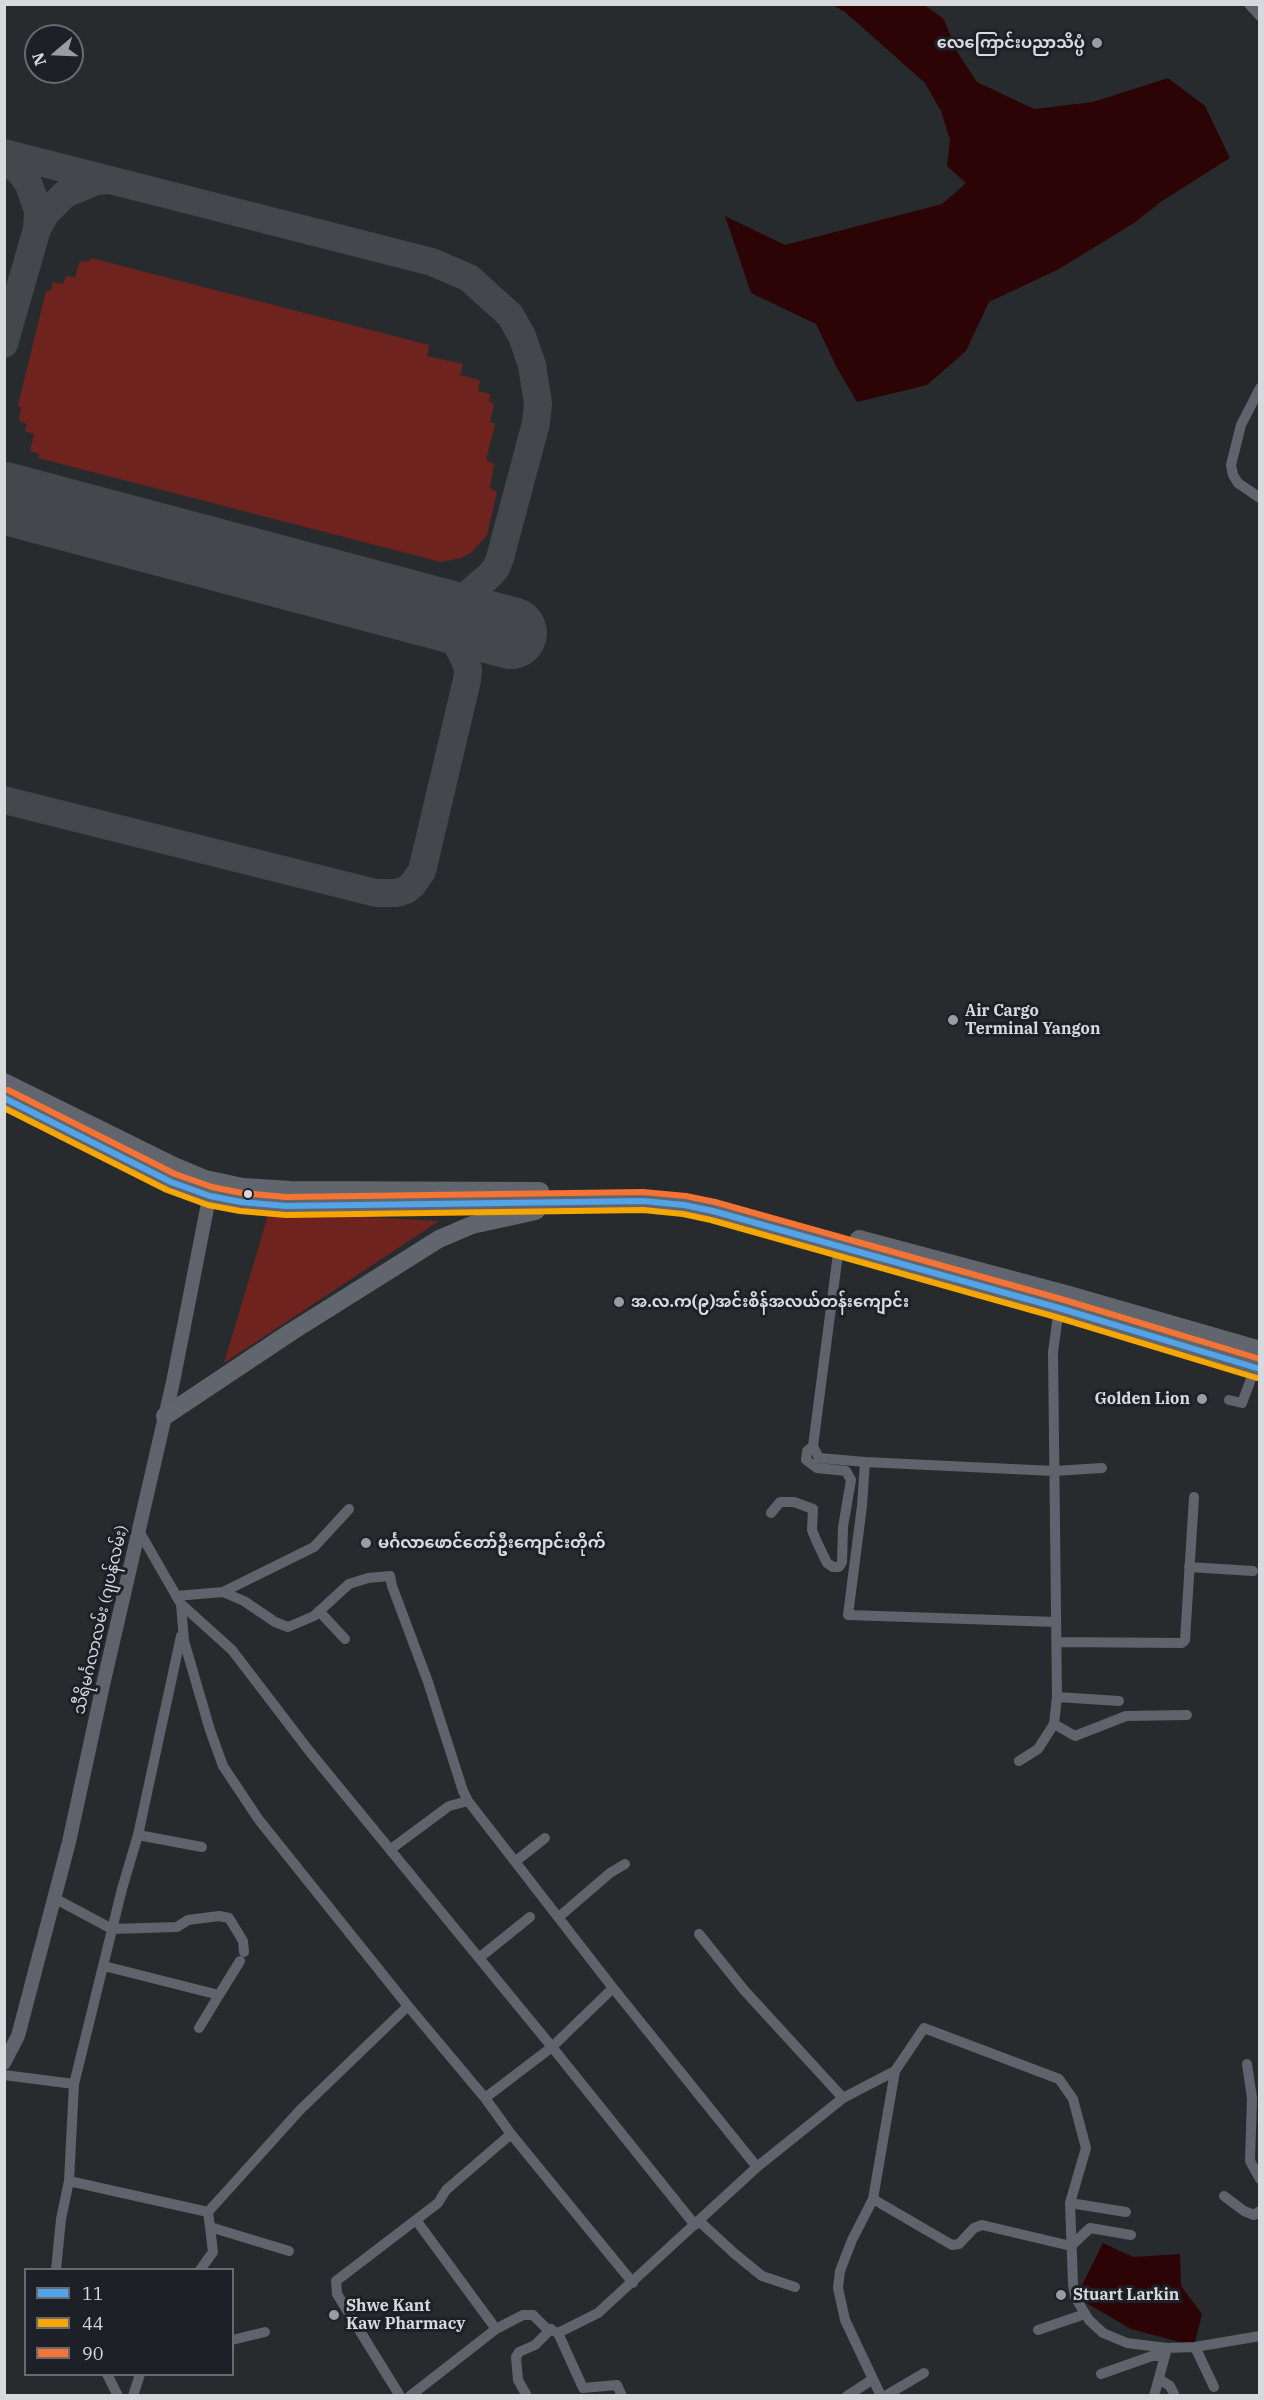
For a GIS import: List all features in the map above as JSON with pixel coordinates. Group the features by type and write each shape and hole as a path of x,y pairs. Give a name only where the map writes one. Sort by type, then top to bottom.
{"highway":[{"path":"4,1082 174,1166 211,1188 241,1202 286,1206 643,1201 684,1205 713,1211 1059,1308 1257,1368"},
{"path":"4,1098 171,1182 211,1188 243,1187 290,1190 680,1194 716,1201 1069,1295 1260,1350"},
{"path":"165,1416 291,1332 439,1239 472,1225 575,1202"}],"street":[{"path":"1249,4 1260,16"},
{"path":"1260,388 1241,425 1231,465 1238,483 1260,498"},
{"name":"သီရိမင်္ဂလာလမ်း (ဂျပန်လမ်း)","path":"4,2063 18,2036 69,1842 165,1416 211,1188"},
{"path":"839,1246 813,1446 819,1458 1054,1471 1102,1468"},
{"path":"1019,1761 1038,1749 1054,1724 1057,1697 1053,1352 1059,1308"},
{"path":"1229,1400 1242,1403 1257,1368"},
{"path":"771,1513 780,1502 794,1502 813,1509 812,1530 816,1540 827,1563 833,1567 839,1567 842,1562 843,1527 850,1480 846,1471 817,1468 806,1460 807,1451 813,1446"},
{"path":"865,1462 849,1615 1056,1622"},
{"path":"1057,1642 1182,1643 1185,1640 1194,1497"},
{"path":"179,1600 223,1592 314,1547 349,1509"},
{"path":"139,1531 179,1600 232,1650 310,1752 697,2223 762,2276 795,2287"},
{"path":"1189,1567 1253,1570"},
{"path":"223,1592 244,1601 275,1622 288,1627 314,1616 349,1584 390,1575 392,1586 429,1682 468,1801 560,1916 613,1988 757,2167"},
{"path":"179,1600 183,1628 201,1702 223,1766 259,1820 633,2283"},
{"path":"319,1611 345,1639"},
{"path":"56,2268 61,2219 69,2181 74,2084 138,1834 183,1628"},
{"path":"1057,1697 1119,1701"},
{"path":"1054,1724 1075,1736 1126,1716 1187,1715"},
{"path":"391,1849 449,1806 468,1801"},
{"path":"138,1834 202,1847"},
{"path":"516,1861 544,1838"},
{"path":"560,1916 610,1873 625,1864"},
{"path":"54,1898 112,1929 177,1927 188,1920 219,1916 229,1918 243,1941 242,1956 199,2028"},
{"path":"479,1958 530,1917"},
{"path":"699,1934 744,1990 843,2098"},
{"path":"104,1966 219,1995"},
{"path":"485,2098 552,2048 613,1988"},
{"path":"201,2268 213,2252 208,2212 300,2110 408,2006"},
{"path":"924,2373 883,2396 845,2320 838,2288 840,2271 873,2199 895,2071 924,2028 1059,2079 1073,2099 1086,2148 1070,2203 1075,2297 1085,2314 1103,2333 1127,2343 1166,2352"},
{"path":"1247,2064 1252,2098 1250,2161 1260,2179"},
{"path":"528,2396 518,2379 516,2357 519,2352 535,2345 554,2331 598,2313 757,2167 843,2098 895,2071"},
{"path":"4,2075 74,2084"},
{"path":"400,2396 337,2294 336,2281 438,2204 446,2190 511,2134"},
{"path":"69,2181 208,2212"},
{"path":"1224,2196 1244,2211 1254,2215 1260,2211"},
{"path":"873,2199 952,2245 959,2244 974,2228 982,2225 1071,2246"},
{"path":"1070,2203 1126,2212"},
{"path":"416,2220 496,2329"},
{"path":"210,2227 289,2251"},
{"path":"1071,2246 1090,2228 1131,2235"},
{"path":"410,2396 496,2329 523,2314 533,2315 544,2327 554,2331 583,2388 617,2385 622,2396"},
{"path":"1038,2330 1085,2314"},
{"path":"234,2340 265,2332"},
{"path":"1101,2374 1166,2352 1260,2336"},
{"path":"1195,2347 1214,2387"},
{"path":"1154,2396 1166,2352"},
{"path":"108,2376 118,2396"},
{"path":"133,2396 139,2376"},
{"path":"847,2396 873,2379"},
{"path":"1159,2379 1170,2386 1175,2396"}],"shaded area":[{"path":"833,5 924,5 944,19 956,50 977,82 1034,109 1093,102 1168,78 1205,106 1230,158 1162,201 1134,223 1059,269 989,302 966,351 927,385 857,402 837,368 816,324 751,293 725,216 785,245 942,204 966,183 947,166 950,140 941,111 925,83 845,12"},
{"path":"91,258 429,345 427,356 463,364 460,375 480,380 478,391 490,394 489,402 494,404 490,422 495,424 486,460 494,464 490,488 497,492 487,535 472,552 461,558 441,562 38,458 39,454 30,451 34,434 25,431 27,424 19,421 21,408 18,405 46,291 51,291 53,282 63,284 66,276 75,277 80,261 88,262"},
{"path":"269,1212 439,1221 224,1363"},
{"path":"1103,2243 1133,2257 1180,2254 1181,2286 1202,2314 1194,2346 1131,2329 1076,2297"}],"taxiway":[{"path":"4,153 432,262 469,278 510,315 522,336 532,365 538,404 536,423 500,558 490,575 467,595 454,603 423,610"},
{"path":"4,158 22,174 29,185 38,211 37,229"},
{"path":"4,344 37,229 46,213 65,194 96,181 108,180"},
{"path":"4,488 29,504"},
{"path":"4,800 376,893 397,893 406,890 422,871 468,669 451,634 423,610"}],"runway":[{"path":"4,498 511,633"}],"transit line":[{"name":"90","path":"8,1090 175,1174 212,1187 242,1193 286,1197 643,1192 686,1196 715,1202 1061,1299 1260,1359"},
{"name":"11","path":"4,1098 171,1182 210,1196 241,1202 286,1206 643,1201 684,1205 713,1211 1059,1308 1260,1369"},
{"name":"44","path":"4,1108 167,1190 208,1205 240,1211 286,1215 643,1210 683,1214 1056,1317 1257,1378"}],"place":[{"name":"လေကြောင်းပညာသိပ္ပံ","path":"1097,43"},
{"name":"Air Cargo Terminal Yangon","path":"953,1020"},
{"name":"အ.လ.က(၉)အင်းစိန်အလယ်တန်းကျောင်း","path":"619,1302"},
{"name":"Golden Lion","path":"1202,1399"},
{"name":"မင်္ဂလာဖောင်တော်ဦးကျောင်းတိုက်","path":"366,1543"},
{"name":"Stuart Larkin","path":"1061,2295"},
{"name":"Shwe Kant Kaw Pharmacy","path":"334,2315"}]}
